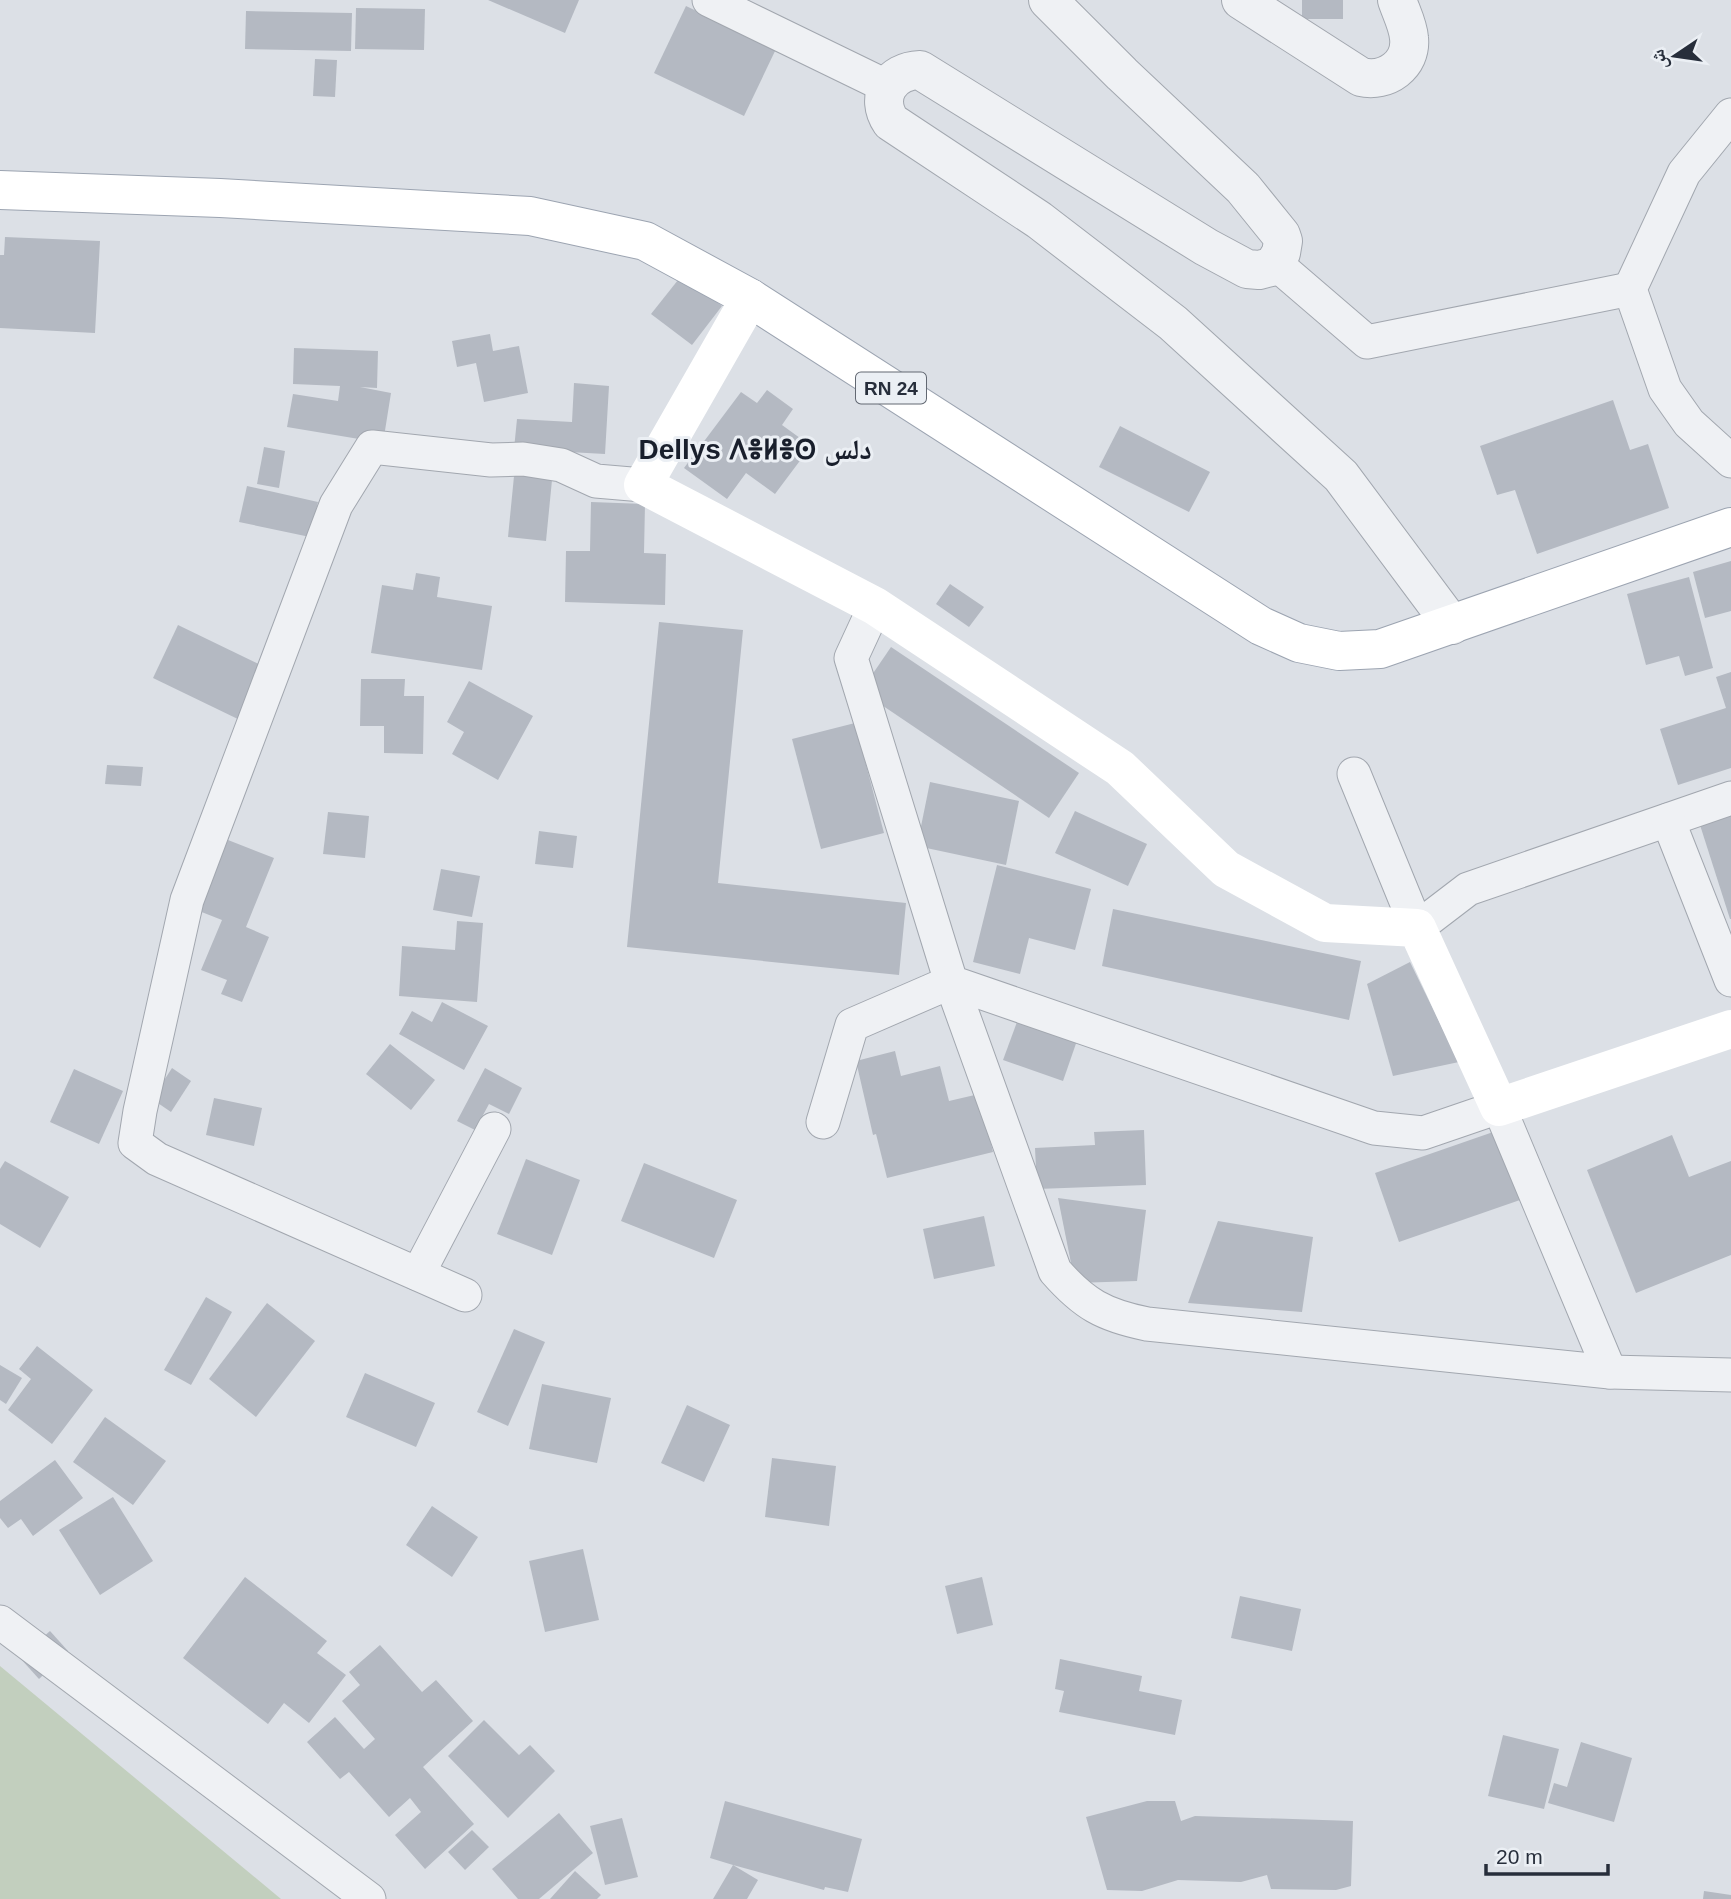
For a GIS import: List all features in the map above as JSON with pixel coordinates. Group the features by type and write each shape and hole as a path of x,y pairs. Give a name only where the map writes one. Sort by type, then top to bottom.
{"main road":[{"name":"RN 24","path":"0,190 220,198 530,216 645,241 750,298 1261,626 1299,643 1339,651 1381,649 1731,527"},
{"path":"750,298 643,485 875,606 1120,768 1226,869 1325,923 1417,928 1499,1107 1731,1029"}],"street":[{"path":"709,0 888,87"},
{"path":"1048,0 1243,188 1281,235 1283,247 1275,263 1265,270 1253,270 1206,247 920,70 898,75 888,87 884,109 891,122 1039,220 1173,323 1340,476 1452,625"},
{"path":"1241,0 1361,77 1369,79 1385,77 1392,73 1399,68 1408,54 1409,38 1397,0"},
{"path":"1731,115 1684,173 1630,289 1665,389 1689,423 1731,461"},
{"path":"1275,263 1367,342 1630,289"},
{"path":"466,1294 156,1159 135,1143 140,1111 187,900 336,505 372,447 491,460 523,459 561,465 596,481 643,485"},
{"path":"875,606 851,658 951,982 1055,1271 1073,1291 1095,1307 1120,1318 1147,1324 1610,1372 1731,1374"},
{"path":"1354,774 1417,928 1468,889 1731,798"},
{"path":"1668,820 1731,980"},
{"path":"823,1122 852,1026 951,982 1374,1128 1423,1133 1499,1107 1610,1372"},
{"path":"418,1274 494,1129"},
{"path":"0,1622 369,1899"}],"green space":[{"path":"0,1666 281,1899 0,1899"}],"building":[{"path":"488,0 579,0 565,33"},
{"path":"1302,0 1343,0 1343,19 1302,19"},
{"path":"686,6 776,49 744,116 654,73"},
{"path":"356,8 425,9 424,50 355,49"},
{"path":"246,11 352,13 351,51 245,49"},
{"path":"315,59 337,60 335,97 313,96"},
{"path":"5,237 100,241 95,333 0,328 0,255 4,255"},
{"path":"682,275 722,306 692,345 651,314"},
{"path":"490,334 493,351 519,346 528,393 484,402 476,363 457,367 452,341"},
{"path":"294,348 378,351 377,388 360,387 391,393 383,443 287,427 293,394 338,401 340,386 293,384"},
{"path":"574,383 609,386 605,454 514,449 517,419 572,422"},
{"path":"767,390 793,409 782,425 811,446 775,494 746,473 727,499 684,468 741,392 757,403"},
{"path":"1613,400 1630,450 1648,444 1669,508 1537,554 1515,490 1497,495 1480,446"},
{"path":"1120,426 1210,472 1189,512 1099,467"},
{"path":"264,447 285,451 279,488 257,484"},
{"path":"515,466 553,470 546,541 508,537"},
{"path":"247,486 318,502 310,537 239,522"},
{"path":"591,502 645,504 644,553 666,554 665,605 565,602 566,551 590,551"},
{"path":"1731,561 1731,611 1705,618 1693,572"},
{"path":"416,573 440,577 437,597 492,606 482,670 371,653 382,585 413,590"},
{"path":"1689,577 1713,668 1685,676 1679,656 1646,665 1627,594"},
{"path":"950,584 984,607 969,627 936,604"},
{"path":"659,622 743,630 718,883 906,903 899,975 627,947"},
{"path":"178,625 269,669 244,722 153,678"},
{"path":"891,647 1079,773 1049,818 861,691"},
{"path":"1731,672 1731,768 1678,785 1660,729 1726,708 1716,677"},
{"path":"361,679 405,679 404,696 424,696 423,754 384,753 384,726 360,726"},
{"path":"469,681 533,716 498,780 452,754 464,732 447,722"},
{"path":"855,723 884,833 821,849 792,739"},
{"path":"107,765 143,767 141,786 105,784"},
{"path":"930,782 1019,801 1006,865 917,846"},
{"path":"1075,811 1147,844 1128,886 1055,853"},
{"path":"328,812 369,816 365,858 323,854"},
{"path":"1731,815 1731,919 1730,919 1700,825"},
{"path":"539,831 577,836 573,868 535,864"},
{"path":"228,840 274,858 246,927 269,937 242,1002 221,994 227,980 201,970 222,920 199,911"},
{"path":"997,865 1091,889 1075,950 1029,938 1020,974 973,962"},
{"path":"441,869 480,876 472,917 433,910"},
{"path":"1113,909 1361,961 1349,1020 1102,966"},
{"path":"457,921 483,923 477,1002 399,996 402,946 455,950"},
{"path":"1410,962 1459,1062 1393,1076 1367,984"},
{"path":"442,1002 488,1026 464,1070 399,1034 412,1011 432,1022"},
{"path":"1021,1011 1080,1032 1063,1081 1003,1060"},
{"path":"390,1044 435,1080 411,1110 366,1074"},
{"path":"895,1051 901,1076 940,1066 949,1101 979,1094 993,1152 887,1178 876,1134 873,1135 856,1061"},
{"path":"172,1068 191,1081 171,1112 152,1099"},
{"path":"485,1068 522,1088 509,1114 489,1104 475,1130 457,1121"},
{"path":"74,1069 123,1091 99,1144 50,1122"},
{"path":"214,1098 262,1108 254,1146 206,1135"},
{"path":"1144,1130 1146,1185 1037,1189 1035,1148 1095,1145 1094,1132"},
{"path":"1496,1131 1520,1200 1399,1242 1375,1173"},
{"path":"1672,1135 1689,1177 1731,1161 1731,1255 1636,1293 1587,1170"},
{"path":"526,1159 580,1180 552,1255 497,1234"},
{"path":"5,1161 69,1197 40,1248 0,1224 0,1169"},
{"path":"644,1163 737,1200 714,1258 621,1221"},
{"path":"1058,1198 1146,1210 1137,1281 1075,1283"},
{"path":"984,1216 995,1266 934,1279 923,1229"},
{"path":"1218,1221 1313,1237 1302,1312 1188,1303"},
{"path":"206,1297 232,1312 191,1385 164,1370"},
{"path":"267,1303 315,1341 256,1417 209,1379"},
{"path":"514,1329 545,1342 508,1426 477,1412"},
{"path":"37,1346 93,1390 52,1444 8,1410 31,1379 19,1369"},
{"path":"0,1365 22,1378 6,1404 0,1400"},
{"path":"365,1373 435,1403 416,1447 346,1417"},
{"path":"542,1384 611,1398 597,1463 529,1449"},
{"path":"687,1405 730,1425 704,1482 661,1463"},
{"path":"105,1417 166,1461 133,1505 73,1462"},
{"path":"772,1458 836,1466 829,1526 765,1517"},
{"path":"55,1460 83,1498 33,1536 21,1519 8,1528 0,1518 0,1501"},
{"path":"113,1497 153,1561 100,1595 59,1530"},
{"path":"432,1506 478,1537 452,1577 406,1545"},
{"path":"583,1549 599,1620 545,1632 529,1561"},
{"path":"245,1577 327,1641 317,1653 346,1675 309,1723 284,1703 268,1724 183,1658"},
{"path":"982,1577 993,1625 957,1634 945,1586"},
{"path":"1240,1596 1301,1609 1292,1651 1231,1638"},
{"path":"50,1631 68,1651 39,1679 20,1658"},
{"path":"380,1645 422,1692 436,1680 473,1721 423,1767 474,1824 425,1869 395,1835 421,1812 410,1798 389,1817 349,1772 340,1779 307,1742 335,1717 364,1749 375,1739 342,1701 360,1685 349,1672"},
{"path":"1060,1659 1142,1676 1139,1691 1182,1700 1175,1735 1059,1712 1064,1691 1055,1689"},
{"path":"484,1720 519,1755 530,1745 555,1771 508,1818 448,1756"},
{"path":"1503,1735 1559,1749 1544,1809 1488,1796"},
{"path":"1581,1742 1632,1758 1614,1822 1548,1803 1554,1783 1567,1787"},
{"path":"725,1801 862,1839 848,1892 825,1887 824,1890 710,1858"},
{"path":"1147,1801 1175,1801 1181,1821 1195,1816 1353,1821 1351,1886 1336,1890 1271,1889 1267,1875 1241,1882 1178,1880 1142,1891 1107,1890 1086,1817"},
{"path":"559,1813 593,1853 539,1899 518,1899 492,1869"},
{"path":"622,1818 638,1877 605,1885 590,1826"},
{"path":"472,1830 489,1847 465,1870 448,1852"},
{"path":"733,1865 758,1880 747,1899 713,1899"},
{"path":"575,1871 601,1895 597,1899 550,1899"},
{"path":"1704,1891 1731,1895 1731,1899 1703,1899"}],"district":[{"name":"Dellys ⴷⴻⵍⴻⵙ دلس","path":"755,449"}]}
